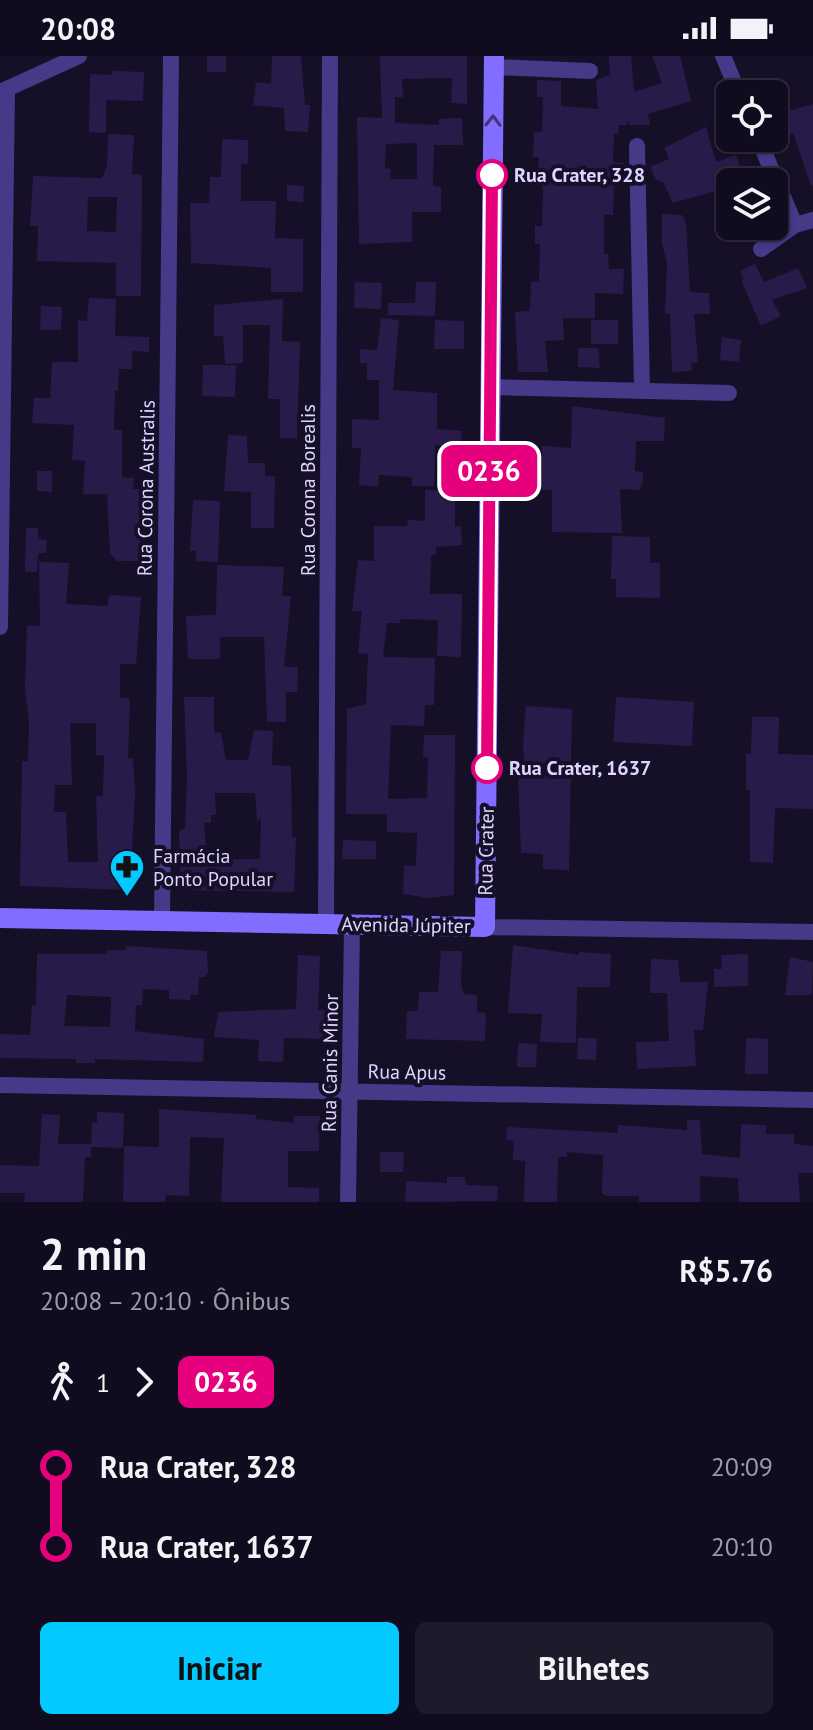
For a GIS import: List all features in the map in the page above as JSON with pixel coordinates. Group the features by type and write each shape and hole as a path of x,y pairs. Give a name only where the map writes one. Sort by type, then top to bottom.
{"street":[{"path":"0,627 3,90 79,56"},
{"name":"Rua Corona Australis","path":"162,921 171,56"},
{"name":"Rua Corona Borealis","path":"326,924 330,56"},
{"path":"723,56 733,80"},
{"path":"494,62 590,71"},
{"name":"Rua Crater","path":"485,927 494,62"},
{"path":"637,146 642,391"},
{"path":"764,152 795,225"},
{"path":"761,249 795,225 813,220"},
{"path":"490,387 729,393"},
{"name":"Avenida Júpiter","path":"0,918 813,932"},
{"name":"Rua Canis Minor","path":"348,1202 352,924"},
{"name":"Rua Apus","path":"0,1085 813,1100"}],"building":[{"path":"207,56 226,56 226,72 207,72"},
{"path":"272,56 301,56 305,105 310,105 308,132 285,131 284,108 253,105 256,82 271,84"},
{"path":"380,56 467,56 467,104 451,103 452,78 402,79 403,97 395,97 395,123 439,125 439,119 462,118 463,145 434,145 433,186 441,187 441,212 412,212 412,242 359,244 357,117 382,118","holes":["417,143 417,179 390,179 391,169 385,168 386,144"]},
{"path":"609,56 631,56 634,92 662,83 652,56 680,56 691,101 648,114 650,125 630,125 628,121 627,125 619,125 618,134 614,134 613,162 624,163 622,182 621,186 614,186 613,215 604,215 604,254 608,254 609,269 624,269 623,294 595,293 595,318 563,318 564,340 545,341 548,372 518,372 515,312 530,311 531,282 539,282 540,244 535,244 535,226 542,226 543,191 542,183 537,183 539,157 533,157 534,132 542,132 543,97 537,97 537,80 561,81 561,106 598,109 596,80 610,75"},
{"path":"112,71 144,72 143,101 106,100 106,133 89,132 90,74 112,75"},
{"path":"813,104 811,186 793,133 788,134 788,111"},
{"path":"706,127 716,162 736,155 740,168 716,168 716,191 673,203 663,182 656,180 650,167 669,159 664,148"},
{"path":"108,134 134,135 132,174 142,175 141,296 116,296 116,263 37,261 38,226 30,226 33,176 102,178 107,166","holes":["88,197 117,197 116,232 87,231"]},
{"path":"222,139 248,140 248,164 241,164 241,201 276,201 275,238 303,239 303,292 271,292 271,268 191,263 190,203 209,203 210,177 221,177"},
{"path":"287,185 304,186 303,202 287,201"},
{"path":"662,214 682,215 686,223 690,292 709,293 710,314 694,314 698,362 691,363 692,371 672,372 670,314 665,314 667,263 662,243"},
{"path":"755,264 764,282 798,268 807,288 772,300 781,316 761,326 740,271"},
{"path":"355,282 382,283 381,309 354,308"},
{"path":"416,282 436,282 435,316 388,315 388,303 415,303"},
{"path":"89,298 116,299 115,336 149,337 149,352 132,351 132,369 119,369 118,391 115,391 114,430 122,430 122,477 134,478 133,489 139,489 141,561 117,561 110,553 107,494 83,494 85,461 72,460 74,425 32,423 34,398 50,398 52,362 78,362 78,320 87,321"},
{"path":"283,299 282,341 300,342 297,438 280,438 280,399 268,399 270,325 243,325 243,363 225,364 223,336 214,336 214,305"},
{"path":"41,306 62,307 61,330 40,330"},
{"path":"381,318 399,320 393,390 437,393 437,429 462,431 460,447 435,445 434,486 412,486 412,477 379,475 378,487 359,485 361,448 352,448 352,419 379,420 379,380 367,380 367,363 360,363 360,349 377,350"},
{"path":"435,320 464,321 464,349 434,349"},
{"path":"591,320 618,320 618,344 591,344"},
{"path":"722,337 741,340 739,362 720,360"},
{"path":"578,348 598,348 600,368 578,367"},
{"path":"203,365 236,365 235,397 202,396"},
{"path":"572,406 665,418 664,441 636,441 635,471 643,472 643,482 639,490 620,489 622,533 552,532 552,490 541,490 542,446 571,448"},
{"path":"228,435 247,436 248,463 265,463 265,476 275,476 274,528 251,528 251,492 224,491"},
{"path":"37,471 52,471 52,492 37,491"},
{"path":"425,490 455,490 455,526 461,526 462,545 436,547 436,555 431,555 430,594 462,594 461,657 437,656 438,620 401,619 400,623 387,623 383,657 435,658 434,705 425,705 424,726 391,725 388,799 427,798 428,757 423,757 424,735 455,735 454,895 429,898 403,894 404,865 416,866 417,833 387,832 387,814 346,814 347,709 366,704 368,654 358,653 362,611 352,611 358,560 374,561 374,526 407,526 408,520 425,521"},
{"path":"193,500 220,501 218,562 196,561 196,551 190,551"},
{"path":"26,528 38,528 38,539 47,540 46,553 38,553 37,572 25,572"},
{"path":"612,536 650,537 650,563 660,563 660,598 616,597 616,579 611,579"},
{"path":"39,562 69,563 66,604 108,606 111,595 141,597 136,664 120,664 120,698 129,698 130,702 128,758 133,758 135,792 130,890 20,886 22,761 28,761 29,722 25,689 27,626 40,626","holes":["70,723 96,723 96,755 104,756 103,796 96,796 98,862 68,862 66,812 54,812 55,785 72,785"]},
{"path":"217,565 284,567 282,596 291,596 284,667 298,667 297,692 286,692 286,722 267,722 264,637 220,637 220,659 188,659 186,616 216,615"},
{"path":"184,697 214,697 214,729 215,733 221,732 226,760 248,760 254,730 273,731 272,765 291,766 292,837 296,837 294,892 181,890 179,831 185,828","holes":["215,793 255,793 257,820 261,819 260,859 207,859 204,823 211,823 211,815 216,815"]},
{"path":"616,697 694,702 692,746 613,742"},
{"path":"526,706 572,709 569,870 543,869 543,854 521,853 518,772 525,771"},
{"path":"752,717 779,717 778,754 813,755 813,809 775,808 773,863 750,862 750,790 746,790 746,753 751,754"},
{"path":"343,840 376,841 376,859 342,859"},
{"path":"513,945 579,955 579,952 611,954 610,987 577,987 576,1043 540,1042 542,1014 508,1013"},
{"path":"126,946 207,951 208,973 205,977 199,977 198,995 190,995 190,1000 169,999 169,990 143,989 142,1005 136,1005 135,1031 204,1039 203,1062 95,1059 95,1063 76,1063 76,1059 0,1058 0,1034 30,1035 32,1005 36,1005 37,954 107,954 107,950 126,950","holes":["67,995 111,997 110,1027 64,1026"]},
{"path":"441,951 462,951 461,985 464,994 477,995 477,1012 486,1013 485,1041 406,1039 407,1011 418,1011 419,992 438,992"},
{"path":"748,954 748,986 714,987 714,969 722,969 721,955"},
{"path":"298,955 320,956 318,1010 326,1010 325,1039 284,1038 283,1062 258,1061 259,1040 214,1037 218,1012 296,1009"},
{"path":"790,957 813,962 812,995 785,995"},
{"path":"651,959 678,960 680,982 708,982 703,1030 694,1030 696,1066 637,1069 636,1042 669,1041 667,993 650,993"},
{"path":"578,1038 597,1038 596,1060 577,1059"},
{"path":"746,1038 768,1039 768,1074 745,1074"},
{"path":"518,1043 537,1044 536,1067 517,1067"},
{"path":"159,1109 256,1115 256,1119 294,1123 294,1116 320,1116 319,1151 288,1151 288,1187 319,1188 319,1202 221,1202 224,1138 190,1137 189,1196 166,1195 165,1202 123,1202 124,1146 159,1147"},
{"path":"97,1112 124,1113 123,1148 91,1147 92,1123 97,1123"},
{"path":"42,1114 60,1115 58,1144 91,1144 91,1157 85,1157 83,1202 24,1202 25,1193 0,1193 0,1165 39,1166"},
{"path":"687,1120 700,1120 702,1154 740,1158 741,1124 766,1125 766,1134 794,1134 794,1144 813,1146 813,1173 798,1173 800,1202 739,1202 738,1178 700,1176 700,1202 639,1202 639,1196 607,1196 602,1194 603,1155 567,1152 567,1157 558,1157 557,1202 524,1202 525,1161 513,1160 514,1141 506,1140 507,1127 618,1133 618,1125 687,1130"},
{"path":"380,1152 404,1152 403,1172 380,1172"},
{"path":"447,1177 465,1177 466,1185 498,1186 497,1201 405,1202 406,1181 447,1183"}],"bus line":[{"name":"0236","path":"487,768 492,175"}],"place":[{"name":"Rua Crater, 328","path":"492,175"},
{"name":"Rua Crater, 1637","path":"487,768"},
{"name":"Farmácia Ponto Popular","path":"127,898"}]}
